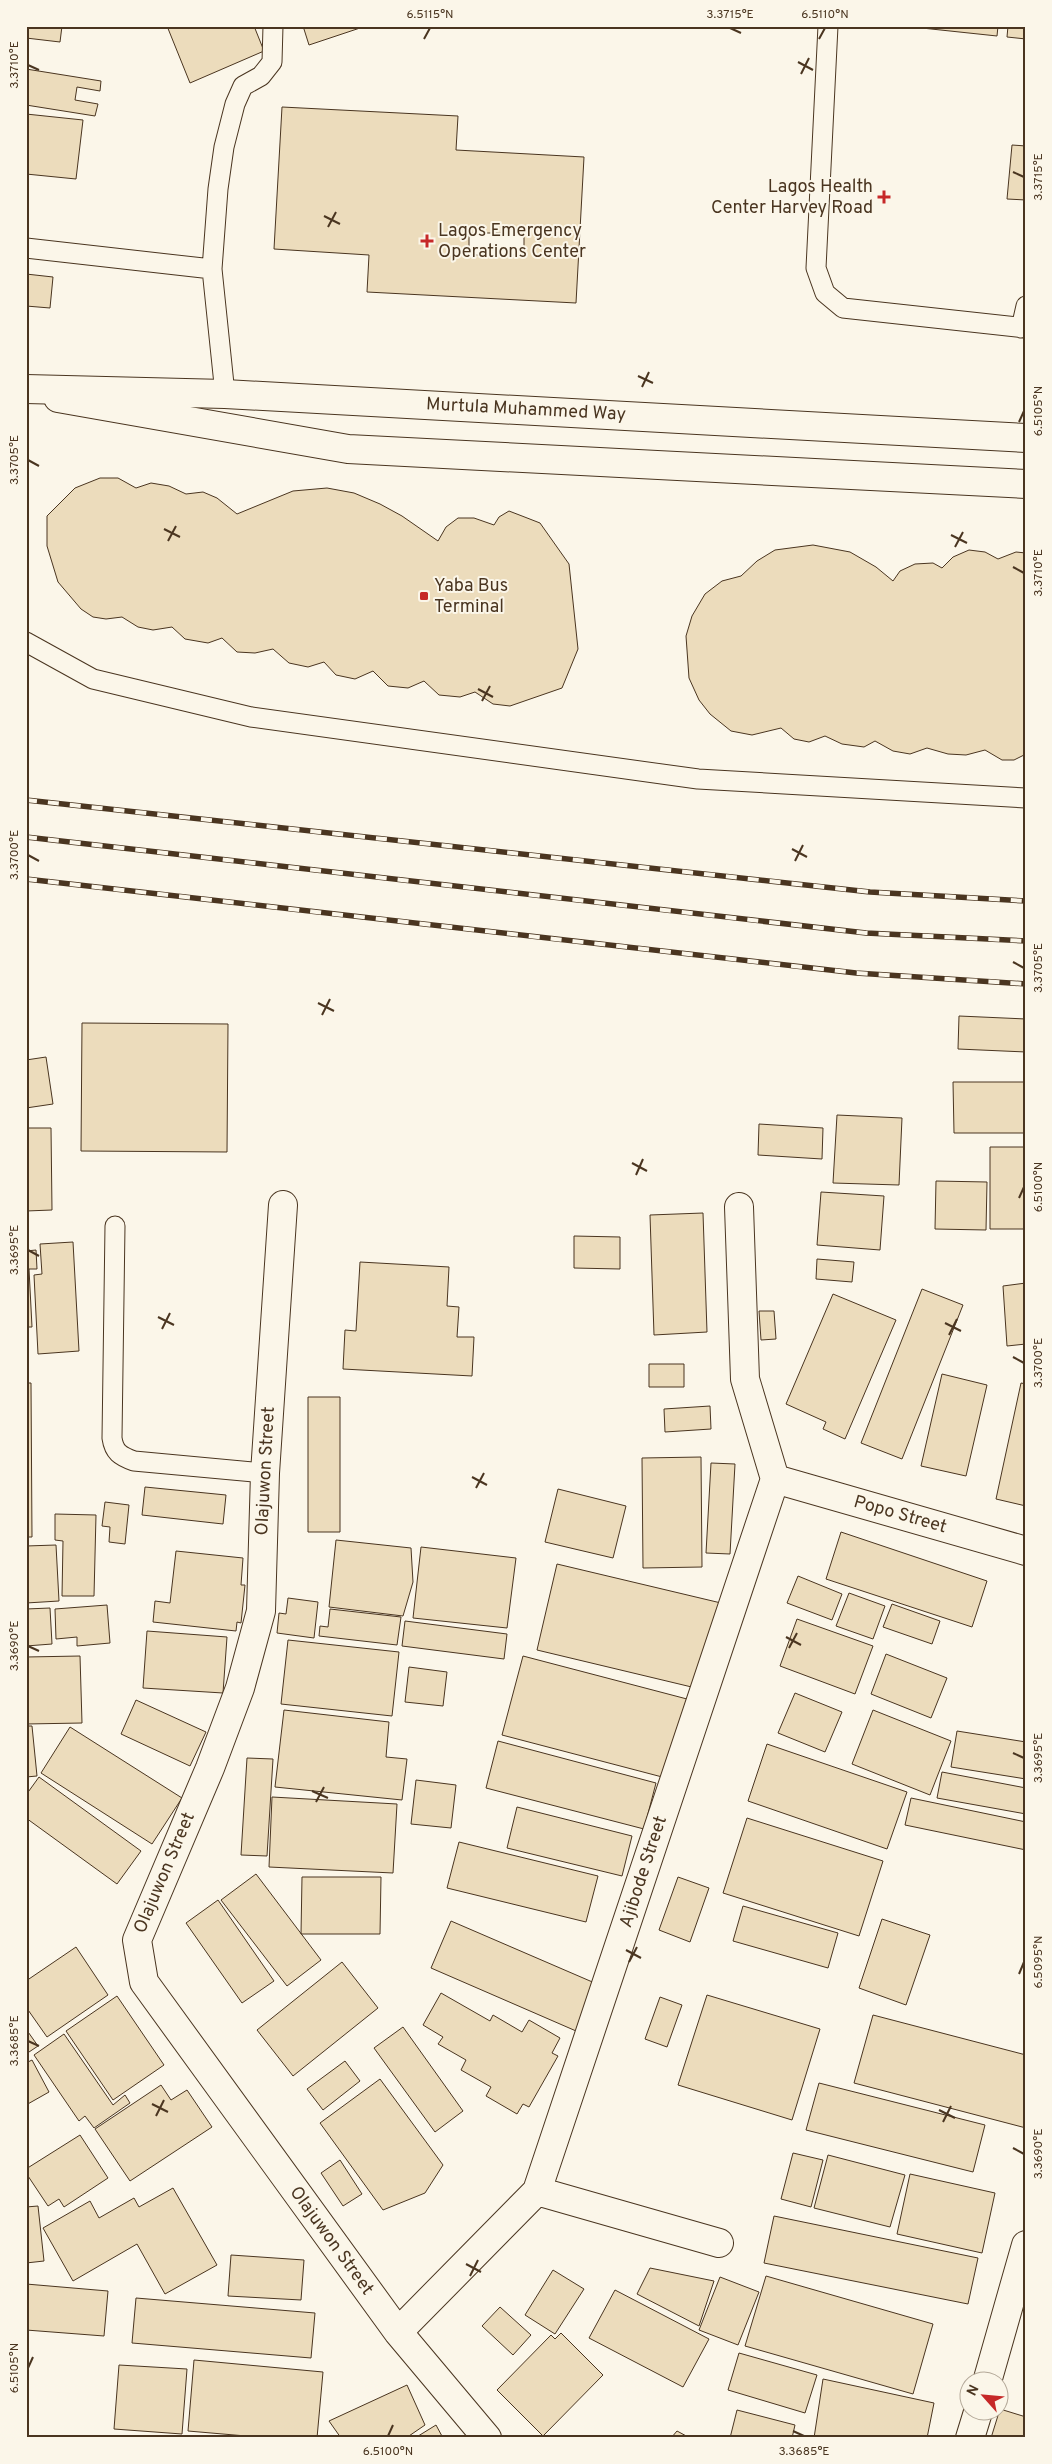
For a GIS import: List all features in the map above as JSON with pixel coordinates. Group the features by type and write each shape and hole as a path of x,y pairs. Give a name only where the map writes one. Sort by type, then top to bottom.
{"street":[{"name":"Murtula Muhammed Way","path":"26,391 225,394 1026,438"},
{"path":"26,391 348,449 1026,484"},
{"name":"Olajuwon Street","path":"283,1205 264,1473 261,1611 240,1688 210,1768 137,1940 144,1982 398,2332 487,2438"},
{"path":"739,1207 745,1379 775,1478"},
{"name":"Popo Street","path":"775,1478 1026,1551"},
{"name":"Ajibode Street","path":"398,2332 537,2191 775,1478"},
{"path":"537,2191 719,2243"},
{"path":"989,2372 1026,2245"},
{"path":"970,2438 975,2422"}],"lane":[{"path":"225,394 212,270 218,189 226,138 235,104 243,86 261,76 272,62 273,26"},
{"path":"828,26 816,268 825,293 843,308 1024,328 1026,306"},
{"path":"26,248 212,270"},
{"path":"26,642 93,679 251,717 698,779 1026,798"},
{"path":"115,1226 112,1438 114,1449 121,1456 134,1461 264,1473"}],"building":[{"path":"26,26 62,26 60,42 26,38"},
{"path":"167,26 254,26 264,51 190,83"},
{"path":"303,26 366,26 309,45"},
{"path":"903,26 998,26 997,36"},
{"path":"1008,26 1026,26 1026,39 1007,37"},
{"path":"26,69 101,81 100,91 77,87 75,100 98,104 95,116 26,105"},
{"path":"282,107 458,116 456,150 584,157 576,303 367,292 369,255 274,249","holes":["469,233 524,233 524,255 469,255"]},
{"path":"26,114 83,120 76,179 26,174"},
{"path":"1012,145 1026,146 1026,200 1007,199"},
{"path":"26,274 53,277 50,308 26,306"},
{"path":"100,478 118,478 136,488 151,483 169,486 186,494 203,492 217,498 237,514 293,491 327,488 354,493 402,516 438,541 446,527 458,518 474,518 494,525 499,517 509,511 540,523 569,564 578,649 562,688 510,706 493,704 475,692 460,697 439,695 424,681 408,688 388,686 373,671 355,679 336,675 324,662 308,667 289,663 273,649 255,653 237,652 222,638 208,643 185,639 172,627 153,630 138,627 122,617 106,619 93,617 81,609 58,582 47,546 47,516 75,488"},
{"path":"813,545 850,552 876,567 893,581 900,571 915,564 933,563 942,568 953,557 969,550 985,552 998,559 1016,552 1026,553 1026,754 1014,760 1002,760 985,750 966,755 948,754 927,748 910,754 893,751 875,741 864,747 842,744 825,736 809,742 794,739 781,728 752,735 731,731 710,714 699,700 689,678 686,636 692,616 705,594 722,581 741,576 757,561 775,550"},
{"path":"959,1016 1026,1019 1026,1052 958,1049"},
{"path":"82,1023 228,1024 227,1152 81,1151"},
{"path":"46,1057 53,1104 26,1108 26,1060"},
{"path":"953,1082 1026,1082 1026,1133 954,1133"},
{"path":"837,1115 902,1118 899,1185 833,1183"},
{"path":"759,1124 823,1128 822,1159 758,1155"},
{"path":"26,1128 51,1128 52,1210 26,1211"},
{"path":"990,1147 1026,1147 1026,1229 990,1229"},
{"path":"936,1181 987,1182 986,1230 935,1229"},
{"path":"821,1192 884,1196 880,1250 817,1245"},
{"path":"703,1213 707,1332 654,1335 650,1215"},
{"path":"574,1236 620,1237 620,1269 574,1268"},
{"path":"73,1242 79,1351 38,1354 34,1275 42,1274 40,1244"},
{"path":"36,1250 37,1269 29,1269 32,1327 26,1327 26,1251"},
{"path":"817,1259 854,1262 852,1282 816,1279"},
{"path":"360,1262 449,1267 447,1306 459,1307 457,1337 474,1337 472,1376 343,1369 345,1330 356,1331"},
{"path":"1026,1283 1026,1344 1007,1346 1003,1286"},
{"path":"922,1289 963,1305 902,1459 861,1443"},
{"path":"833,1294 896,1320 845,1439 823,1429 826,1422 786,1404"},
{"path":"759,1311 774,1311 776,1339 761,1340"},
{"path":"649,1364 684,1364 684,1387 649,1387"},
{"path":"942,1374 987,1385 966,1476 921,1466"},
{"path":"26,1383 31,1383 32,1537 26,1537"},
{"path":"1021,1383 1026,1384 1026,1506 996,1499"},
{"path":"308,1397 340,1397 340,1532 308,1532"},
{"path":"710,1406 711,1429 665,1432 664,1409"},
{"path":"701,1457 702,1567 643,1568 642,1458"},
{"path":"711,1463 735,1464 730,1554 706,1553"},
{"path":"145,1487 226,1495 223,1524 142,1515"},
{"path":"558,1489 626,1506 613,1558 545,1542"},
{"path":"105,1502 129,1505 125,1544 109,1542 110,1527 102,1526"},
{"path":"55,1514 96,1515 94,1596 62,1596 63,1541 55,1540"},
{"path":"841,1532 987,1581 972,1627 826,1579"},
{"path":"336,1540 411,1548 413,1582 403,1616 329,1607"},
{"path":"56,1545 59,1601 26,1603 26,1546"},
{"path":"421,1547 516,1558 507,1628 413,1618"},
{"path":"176,1551 243,1558 241,1585 245,1585 241,1623 237,1622 236,1631 153,1622 155,1601 170,1603"},
{"path":"557,1564 721,1603 700,1689 537,1650"},
{"path":"798,1576 842,1594 832,1620 787,1603"},
{"path":"849,1593 885,1606 873,1639 836,1626"},
{"path":"288,1598 318,1602 314,1638 277,1633 279,1613 286,1614"},
{"path":"892,1604 940,1621 932,1644 883,1627"},
{"path":"107,1605 110,1643 77,1646 77,1637 56,1639 55,1609"},
{"path":"50,1608 52,1644 26,1646 26,1609"},
{"path":"330,1609 401,1617 397,1645 319,1636 320,1626 328,1627"},
{"path":"797,1619 873,1646 855,1694 780,1666"},
{"path":"405,1621 507,1634 504,1659 402,1646"},
{"path":"147,1631 227,1637 223,1693 143,1688"},
{"path":"288,1640 399,1652 392,1716 281,1704"},
{"path":"886,1654 947,1678 931,1718 871,1694"},
{"path":"80,1656 82,1723 26,1724 26,1657"},
{"path":"523,1656 687,1699 666,1778 502,1735"},
{"path":"409,1667 447,1672 443,1706 405,1702"},
{"path":"795,1693 842,1712 825,1752 778,1733"},
{"path":"136,1700 206,1732 190,1766 121,1734"},
{"path":"284,1710 389,1722 386,1757 407,1759 402,1800 275,1787"},
{"path":"873,1710 951,1741 930,1795 852,1764"},
{"path":"26,1726 32,1726 37,1776 26,1777"},
{"path":"70,1727 182,1798 152,1844 41,1773"},
{"path":"957,1731 1026,1742 1026,1779 951,1767"},
{"path":"498,1741 656,1783 644,1829 486,1788"},
{"path":"767,1744 907,1792 887,1849 748,1801"},
{"path":"247,1758 273,1759 267,1856 241,1855"},
{"path":"942,1772 1026,1788 1026,1814 937,1798"},
{"path":"39,1777 141,1851 117,1884 26,1818 26,1795"},
{"path":"416,1780 456,1785 451,1828 411,1824"},
{"path":"272,1797 397,1804 393,1873 269,1867"},
{"path":"911,1798 1026,1822 1026,1850 905,1825"},
{"path":"517,1807 632,1836 622,1876 507,1848"},
{"path":"747,1818 883,1861 859,1936 723,1893"},
{"path":"459,1842 598,1876 586,1922 447,1888"},
{"path":"256,1874 321,1960 287,1986 221,1900"},
{"path":"302,1877 381,1877 380,1934 301,1934"},
{"path":"678,1877 709,1888 690,1942 659,1930"},
{"path":"218,1900 274,1981 242,2003 186,1923"},
{"path":"743,1906 838,1933 828,1968 733,1941"},
{"path":"882,1919 930,1935 906,2005 859,1988"},
{"path":"451,1921 604,1987 583,2034 431,1968"},
{"path":"76,1947 108,1995 47,2037 26,2007 26,1981"},
{"path":"342,1962 378,2008 293,2076 257,2030"},
{"path":"441,1993 490,2021 493,2015 522,2032 529,2020 560,2038 552,2053 558,2056 529,2107 523,2104 517,2114 486,2096 491,2087 461,2070 466,2060 438,2044 443,2037 423,2025"},
{"path":"707,1995 820,2029 792,2120 678,2085"},
{"path":"117,1996 164,2065 113,2100 66,2031"},
{"path":"660,1997 682,2005 667,2047 645,2039"},
{"path":"873,2015 1026,2055 1026,2128 854,2083"},
{"path":"403,2027 463,2111 435,2132 374,2048"},
{"path":"26,2029 38,2046 26,2054"},
{"path":"64,2034 113,2105 125,2095 130,2103 94,2128 85,2116 79,2121 34,2055"},
{"path":"32,2060 49,2092 26,2105 26,2063"},
{"path":"345,2061 360,2081 323,2110 307,2089"},
{"path":"380,2079 443,2165 425,2193 383,2210 320,2123"},
{"path":"819,2083 985,2125 973,2172 806,2130"},
{"path":"161,2085 171,2100 187,2090 212,2127 130,2181 95,2129"},
{"path":"80,2135 108,2178 64,2207 59,2199 48,2206 26,2173 26,2169"},
{"path":"793,2153 823,2160 811,2207 781,2199"},
{"path":"828,2155 905,2175 890,2227 814,2208"},
{"path":"340,2160 362,2194 343,2206 321,2173"},
{"path":"910,2174 995,2193 982,2253 897,2234"},
{"path":"173,2188 217,2265 165,2294 137,2244 73,2281 43,2228 90,2201 99,2218 134,2198 139,2207"},
{"path":"38,2206 44,2261 26,2263 26,2207"},
{"path":"774,2216 978,2258 968,2304 764,2263"},
{"path":"231,2255 304,2260 301,2300 228,2296"},
{"path":"650,2268 714,2281 699,2326 637,2294"},
{"path":"553,2270 584,2289 555,2334 525,2315"},
{"path":"766,2276 933,2324 913,2394 745,2346"},
{"path":"720,2277 759,2292 738,2345 699,2330"},
{"path":"26,2284 108,2291 104,2336 26,2330"},
{"path":"615,2290 709,2339 683,2387 589,2338"},
{"path":"136,2298 315,2313 311,2358 132,2343"},
{"path":"500,2307 531,2335 513,2355 482,2326"},
{"path":"561,2333 603,2375 543,2436 497,2390 551,2335 555,2339"},
{"path":"739,2353 817,2375 805,2413 728,2390"},
{"path":"194,2360 323,2372 317,2438 269,2438 188,2431"},
{"path":"119,2365 187,2369 182,2434 114,2429"},
{"path":"823,2379 934,2403 927,2438 814,2438"},
{"path":"407,2385 425,2425 406,2438 341,2438 329,2421"},
{"path":"737,2410 795,2425 792,2438 730,2438"},
{"path":"1010,2412 1026,2417 1026,2438 991,2438 996,2422 1010,2422"},
{"path":"436,2425 443,2438 415,2438"},
{"path":"677,2431 690,2438 671,2438"}],"railway":[{"path":"26,800 870,892 1026,901"},
{"path":"26,837 866,933 1026,941"},
{"path":"26,879 856,973 1026,984"}],"place":[{"name":"Lagos Health Center Harvey Road","path":"884,197"},
{"name":"Lagos Emergency Operations Center","path":"427,241"},
{"name":"Yaba Bus Terminal","path":"424,596"}]}
